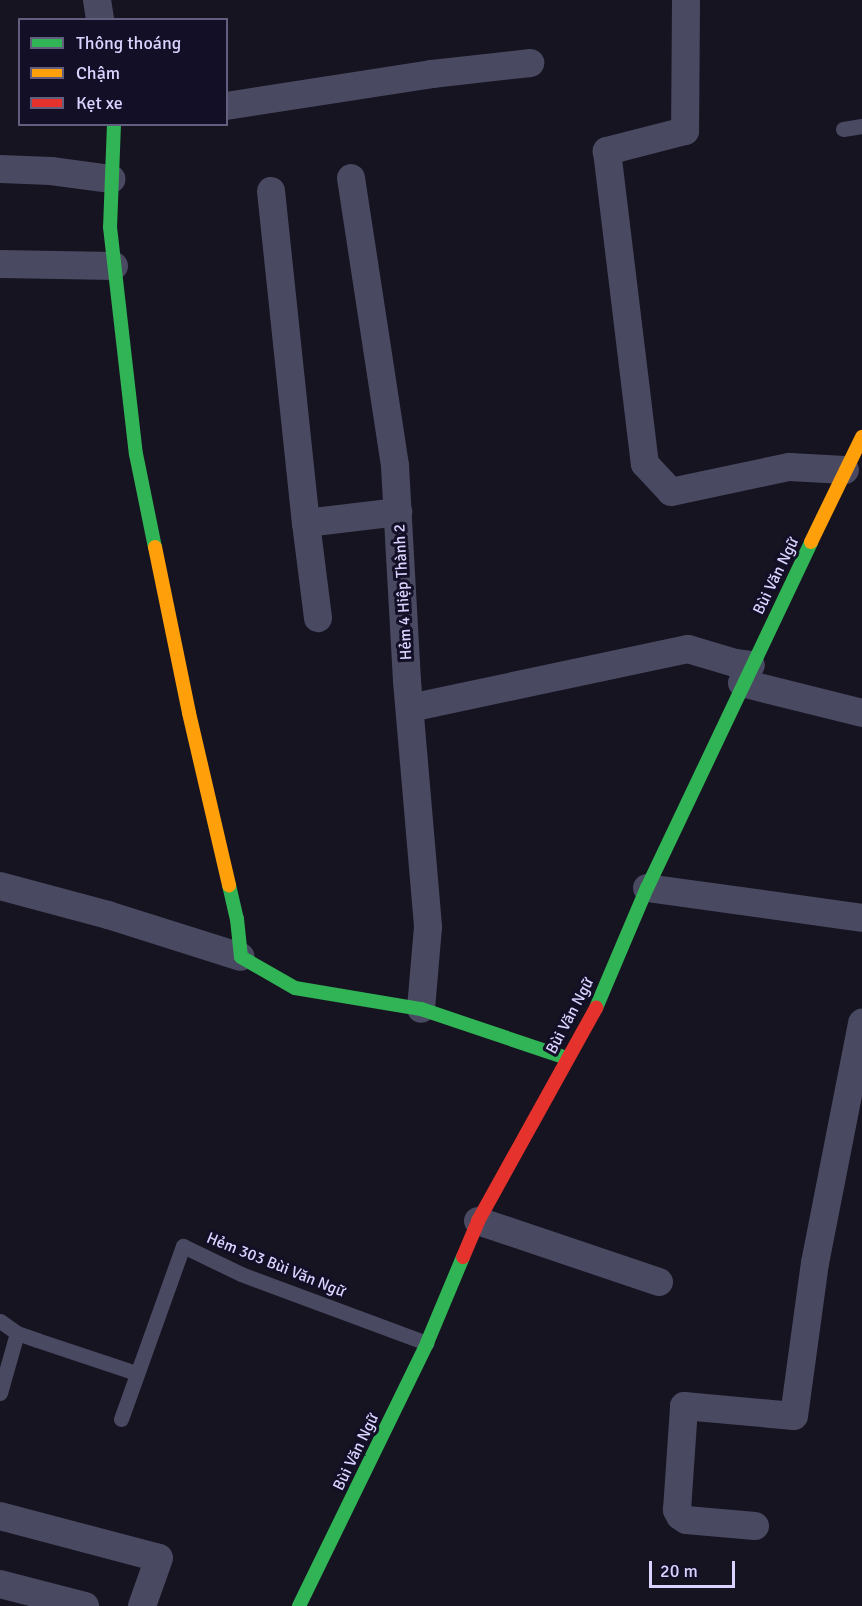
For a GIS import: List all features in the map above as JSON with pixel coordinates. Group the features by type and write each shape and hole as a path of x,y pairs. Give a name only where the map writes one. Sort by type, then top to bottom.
{"main road":[{"path":"116,126 110,226 136,454 189,713 237,919 241,957 296,988 421,1009 567,1058"},
{"name":"Bùi Văn Ngữ","path":"299,1606 427,1343 478,1221 567,1058 591,1019 647,888 747,674 862,437"}],"street":[{"path":"97,0 100,18"},
{"path":"686,0 685,131 607,151 645,464 671,492 789,467 845,470"},
{"path":"228,106 432,74 530,63"},
{"path":"0,169 51,171 111,179"},
{"name":"Hẻm 4 Hiệp Thành 2","path":"351,178 395,466 410,708 428,927 421,1009"},
{"path":"271,191 318,618"},
{"path":"0,264 114,266"},
{"path":"306,523 398,512"},
{"path":"410,708 688,649 735,663 747,674 862,713"},
{"path":"0,886 108,915 241,957"},
{"path":"647,888 862,918"},
{"path":"755,1526 686,1520 680,1516 677,1510 684,1406 794,1416 815,1263 862,1023"},
{"path":"478,1221 659,1282"},
{"path":"0,1516 159,1558 142,1606"},
{"path":"0,1584 85,1606"}],"lane":[{"path":"843,129 862,126"},
{"name":"Hẻm 303 Bùi Văn Ngữ","path":"122,1419 136,1372 183,1246 241,1274 427,1343"},
{"path":"0,1321 17,1333 136,1372"},
{"path":"0,1393 17,1333"}],"traffic: fast":[{"path":"114,126 110,227 136,454 155,547"},
{"path":"596,1008 647,888 811,542"},
{"path":"229,885 237,919 241,957 295,988 421,1009 567,1058"},
{"path":"299,1606 427,1343 463,1257"}],"traffic: slow":[{"path":"811,542 862,437"},
{"path":"155,547 189,713 229,885"}],"traffic: jam":[{"path":"463,1257 478,1221 596,1008"}]}
